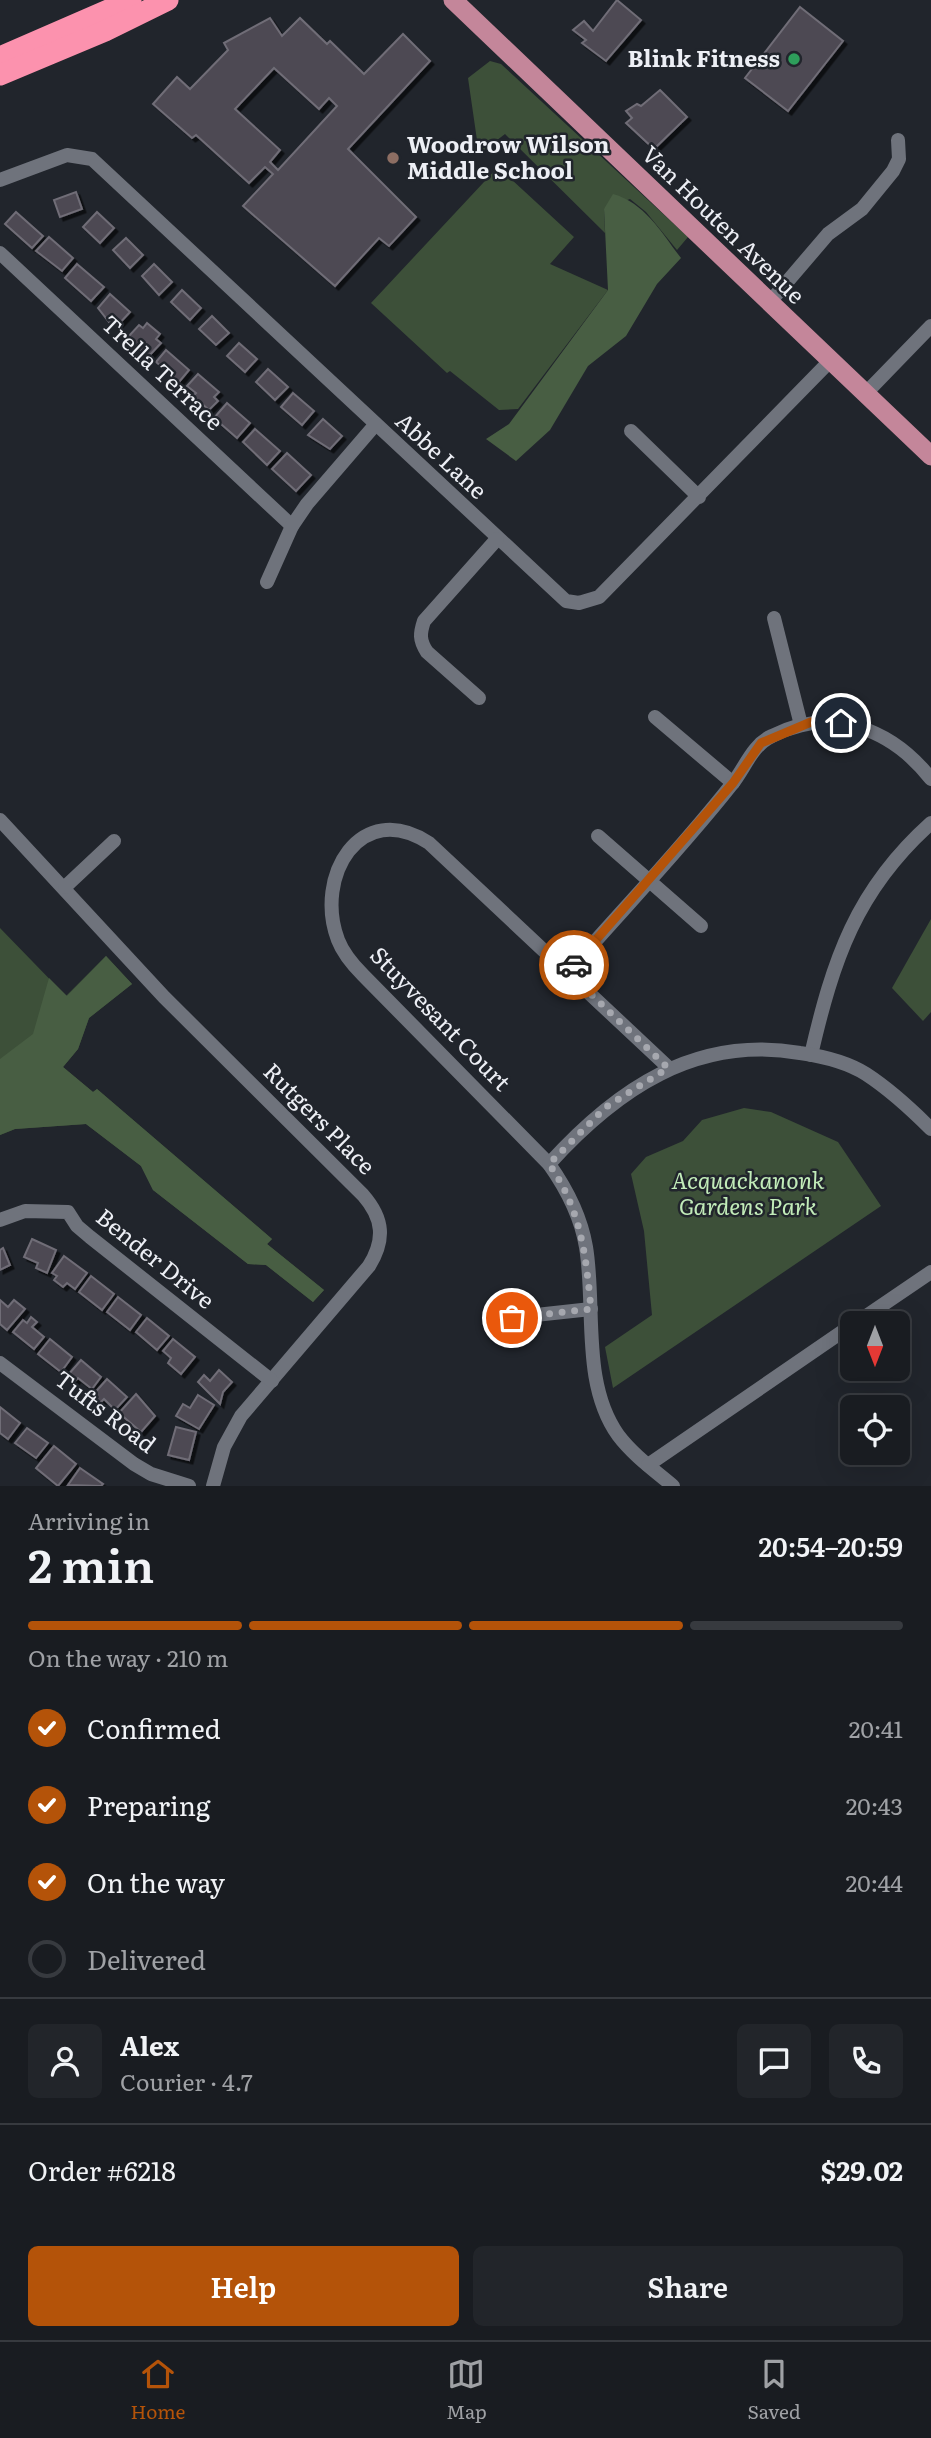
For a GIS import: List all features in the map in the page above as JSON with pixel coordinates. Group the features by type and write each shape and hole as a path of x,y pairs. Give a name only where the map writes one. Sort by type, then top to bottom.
{"highway":[{"path":"0,75 105,31 168,0"},
{"path":"0,57 130,1"}],"main road":[{"name":"Van Houten Avenue","path":"453,0 931,456"}],"street":[{"path":"769,303 828,234 862,209 893,171 899,159 898,140"},
{"name":"Abbe Lane","path":"0,180 67,155 92,159 566,601 591,601 699,497 830,361"},
{"name":"Trella Terrace","path":"0,253 292,526"},
{"path":"865,394 931,326"},
{"path":"267,582 292,526 307,504 375,425"},
{"path":"631,432 699,497"},
{"path":"479,698 427,652 421,643 420,632 425,621 497,539"},
{"path":"774,618 801,725"},
{"path":"655,717 733,783"},
{"path":"568,972 733,783 761,743 801,725 824,720 858,726 898,747 931,779"},
{"name":"Rutgers Place","path":"0,820 65,887 164,997 363,1195 379,1217 381,1241 369,1266 231,1431 213,1486"},
{"path":"811,1055 824,999 850,925 887,869 931,823"},
{"name":"Stuyvesant Court","path":"668,1068 429,843 408,831 388,829 366,834 356,842 340,864 335,879 333,914 338,940 345,953 363,975 549,1164 562,1182 581,1227 586,1247 596,1375 601,1398 618,1434 673,1486"},
{"path":"597,836 701,926"},
{"path":"65,887 114,841"},
{"path":"549,1164 606,1107 668,1068 740,1050 763,1048 811,1055 864,1072 931,1129"},
{"name":"Bender Drive","path":"0,1220 26,1211 68,1212 77,1226 90,1237 272,1381"},
{"path":"873,1311 931,1272"},
{"path":"490,1320 591,1309"},
{"path":"648,1465 840,1334"},
{"name":"Tufts Road","path":"0,1363 134,1464 151,1474 188,1486"}],"green space":[{"path":"490,61 501,64 688,237 677,250 646,212 630,199 604,209 605,233 505,134 479,154 468,78"},
{"path":"498,167 574,237 550,264 608,290 518,409 499,410 450,371 447,373 371,303"},
{"path":"613,194 643,211 681,258 657,284 626,336 588,366 550,430 516,461 486,439 509,424 608,290 604,209"},
{"path":"931,919 931,1012 923,1021 892,988"},
{"path":"0,928 66,996 106,956 132,984 89,1018 78,1049 63,1067 93,1092 97,1089 272,1239 267,1244 324,1290 313,1302 266,1265 248,1264 153,1190 141,1166 86,1124 15,1129 0,1135"},
{"path":"106,956 132,984 89,1018 78,1049 63,1067 93,1092 97,1089 272,1239 267,1244 324,1290 313,1302 266,1265 248,1264 153,1190 141,1166 86,1124 15,1129 0,1135 0,1059 33,1034 49,978 67,996"},
{"name":"Acquackanonk Gardens Park","path":"744,1108 771,1112 838,1142 881,1206 613,1388 605,1347 652,1315 644,1231 631,1174 646,1157 683,1141 702,1120"}],"building":[{"path":"617,0 641,20 606,61 582,43 586,40 573,30 584,21 593,31"},
{"name":"Blink Fitness","path":"800,7 843,41 788,111 745,78"},
{"path":"270,18 282,36 300,18 327,44 330,41 364,74 403,34 430,61 348,149 416,217 389,246 379,238 335,286 243,206 273,174 265,167 249,183 196,135 192,138 153,104 177,77 190,89 228,50 224,43","holes":["274,68 319,109 329,98 337,106 278,170 270,162 280,150 235,109"]},
{"path":"660,90 687,117 654,149 626,123 632,118 626,111 637,104 641,106"},
{"path":"76,192 82,209 60,217 54,200"},
{"path":"16,212 43,236 32,248 5,224"},
{"path":"97,212 114,228 100,243 83,227"},
{"path":"49,237 73,258 62,271 36,251"},
{"path":"126,238 143,255 130,268 113,250"},
{"path":"77,264 104,287 91,301 65,278"},
{"path":"154,264 172,282 159,295 142,276"},
{"path":"182,290 201,308 190,320 171,302"},
{"path":"110,294 130,312 117,326 111,320 109,322 98,308"},
{"path":"212,316 229,333 216,345 199,329"},
{"path":"147,323 160,334 156,339 161,343 148,357 128,337 139,325 143,328"},
{"path":"239,343 257,359 245,372 227,356"},
{"path":"166,350 189,370 179,382 156,362"},
{"path":"268,369 288,387 275,400 256,382"},
{"path":"198,374 219,392 214,397 218,401 209,410 193,396 196,393 187,386"},
{"path":"293,393 314,411 302,425 281,407"},
{"path":"227,403 250,423 237,438 214,418"},
{"path":"323,419 342,436 330,449 308,435"},
{"path":"255,429 280,451 267,465 243,442"},
{"path":"287,453 311,475 296,491 272,469"},
{"path":"32,1239 56,1250 47,1273 36,1268 38,1263 24,1257"},
{"path":"3,1248 10,1265 0,1270 0,1250"},
{"path":"64,1256 87,1273 75,1289 67,1283 63,1287 54,1280 57,1276 52,1273"},
{"path":"91,1276 114,1294 102,1310 79,1292"},
{"path":"118,1297 141,1315 130,1330 107,1312"},
{"path":"0,1300 8,1307 14,1300 25,1309 7,1330 0,1324"},
{"path":"31,1317 37,1322 32,1327 44,1337 34,1349 13,1332 23,1320 27,1323"},
{"path":"147,1318 169,1336 157,1350 136,1332"},
{"path":"50,1339 72,1357 61,1372 38,1354"},
{"path":"173,1339 195,1357 181,1374 168,1363 171,1358 163,1351"},
{"path":"81,1360 101,1377 92,1389 78,1378 75,1381 68,1375"},
{"path":"219,1370 232,1382 223,1392 220,1404 198,1382 204,1375 210,1381"},
{"path":"107,1379 127,1397 115,1410 104,1399 100,1403 92,1396"},
{"path":"136,1394 155,1416 141,1432 119,1413"},
{"path":"198,1395 214,1405 199,1429 176,1416 183,1404 190,1408"},
{"path":"0,1407 20,1423 8,1439 0,1433"},
{"path":"176,1427 196,1432 189,1460 168,1455"},
{"path":"27,1428 48,1443 36,1458 15,1443"},
{"path":"54,1446 76,1464 58,1486 36,1468"},
{"path":"80,1468 103,1484 68,1485"}],"way so far":[{"path":"512,1318 591,1309 586,1247 581,1227 562,1182 549,1164 578,1132 606,1107 668,1068 568,972 574,965"}],"place":[{"name":"Blink Fitness","path":"794,59"},
{"name":"Woodrow Wilson Middle School","path":"393,158"}],"route":[{"path":"574,965 733,783 750,755 761,743 771,736 811,722 824,720 841,723"}]}
